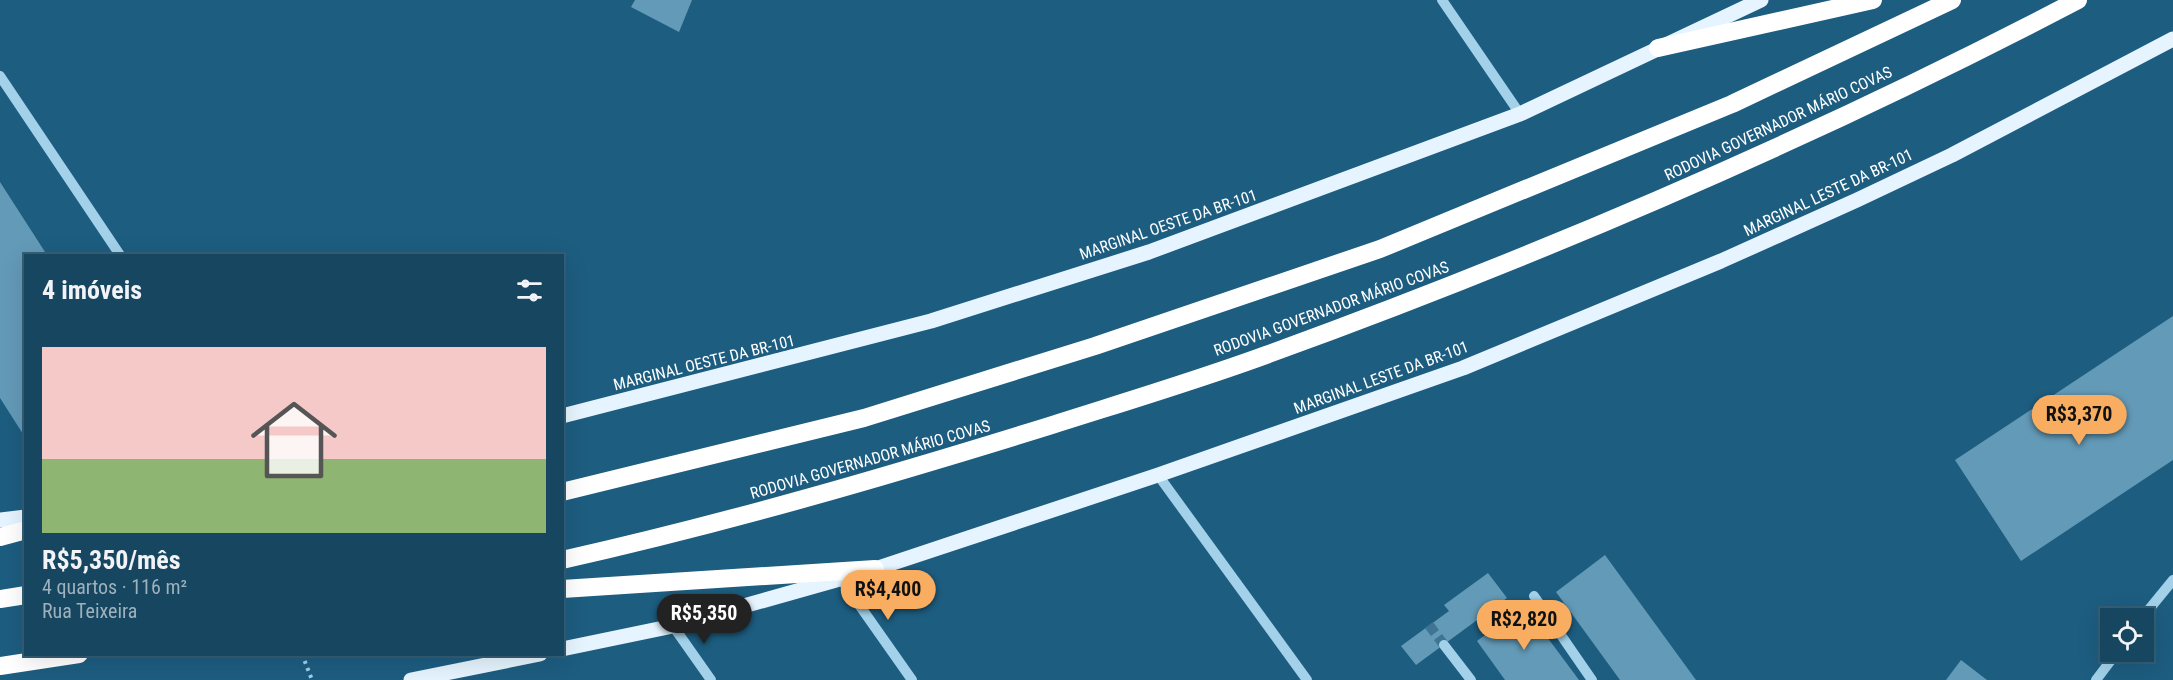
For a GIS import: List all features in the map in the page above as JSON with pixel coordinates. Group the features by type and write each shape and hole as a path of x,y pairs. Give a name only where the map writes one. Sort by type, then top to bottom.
{"highway":[{"path":"1658,48 1873,0"},
{"path":"564,492 864,418 1095,346 1380,249 1732,104 1952,0"},
{"name":"RODOVIA GOVERNADOR MÁRIO COVAS","path":"564,560 663,537 938,461 1262,357 1595,227 1739,165 2078,0"},
{"path":"0,537 24,531"},
{"path":"564,589 875,568"},
{"path":"0,599 24,596"},
{"path":"0,666 66,656"}],"main road":[{"name":"MARGINAL OESTE DA BR-101","path":"564,415 931,321 1149,252 1520,114 1761,0"},
{"name":"MARGINAL LESTE DA BR-101","path":"564,649 673,626 841,579 1158,475 1463,368 1721,261 1857,200 1952,155 2173,39"},
{"path":"0,520 24,517"},
{"path":"411,680 530,656"}],"street":[{"path":"1442,0 1520,114"},
{"path":"0,76 119,254"},
{"path":"1158,475 1307,680"},
{"path":"841,579 912,680"},
{"path":"2150,608 2173,580"},
{"path":"1534,596 1592,680"},
{"path":"673,626 711,680"},
{"path":"1444,645 1471,680"},
{"path":"2096,680 2110,662"}],"path":[{"path":"303,656 312,680"}],"building":[{"path":"635,0 692,0 679,32 631,7"},
{"path":"0,182 46,254 24,254 24,434 0,398"},
{"path":"2173,316 2173,460 2021,561 1955,460"},
{"path":"1605,555 1696,680 1620,680 1556,592"},
{"path":"1488,573 1507,598 1416,665 1401,646 1449,611 1444,605"},
{"path":"1524,606 1579,680 1505,680 1477,641"},
{"path":"1961,660 1987,680 1946,680"}],"tunnel":[{"path":"1429,625 1444,645"}]}
